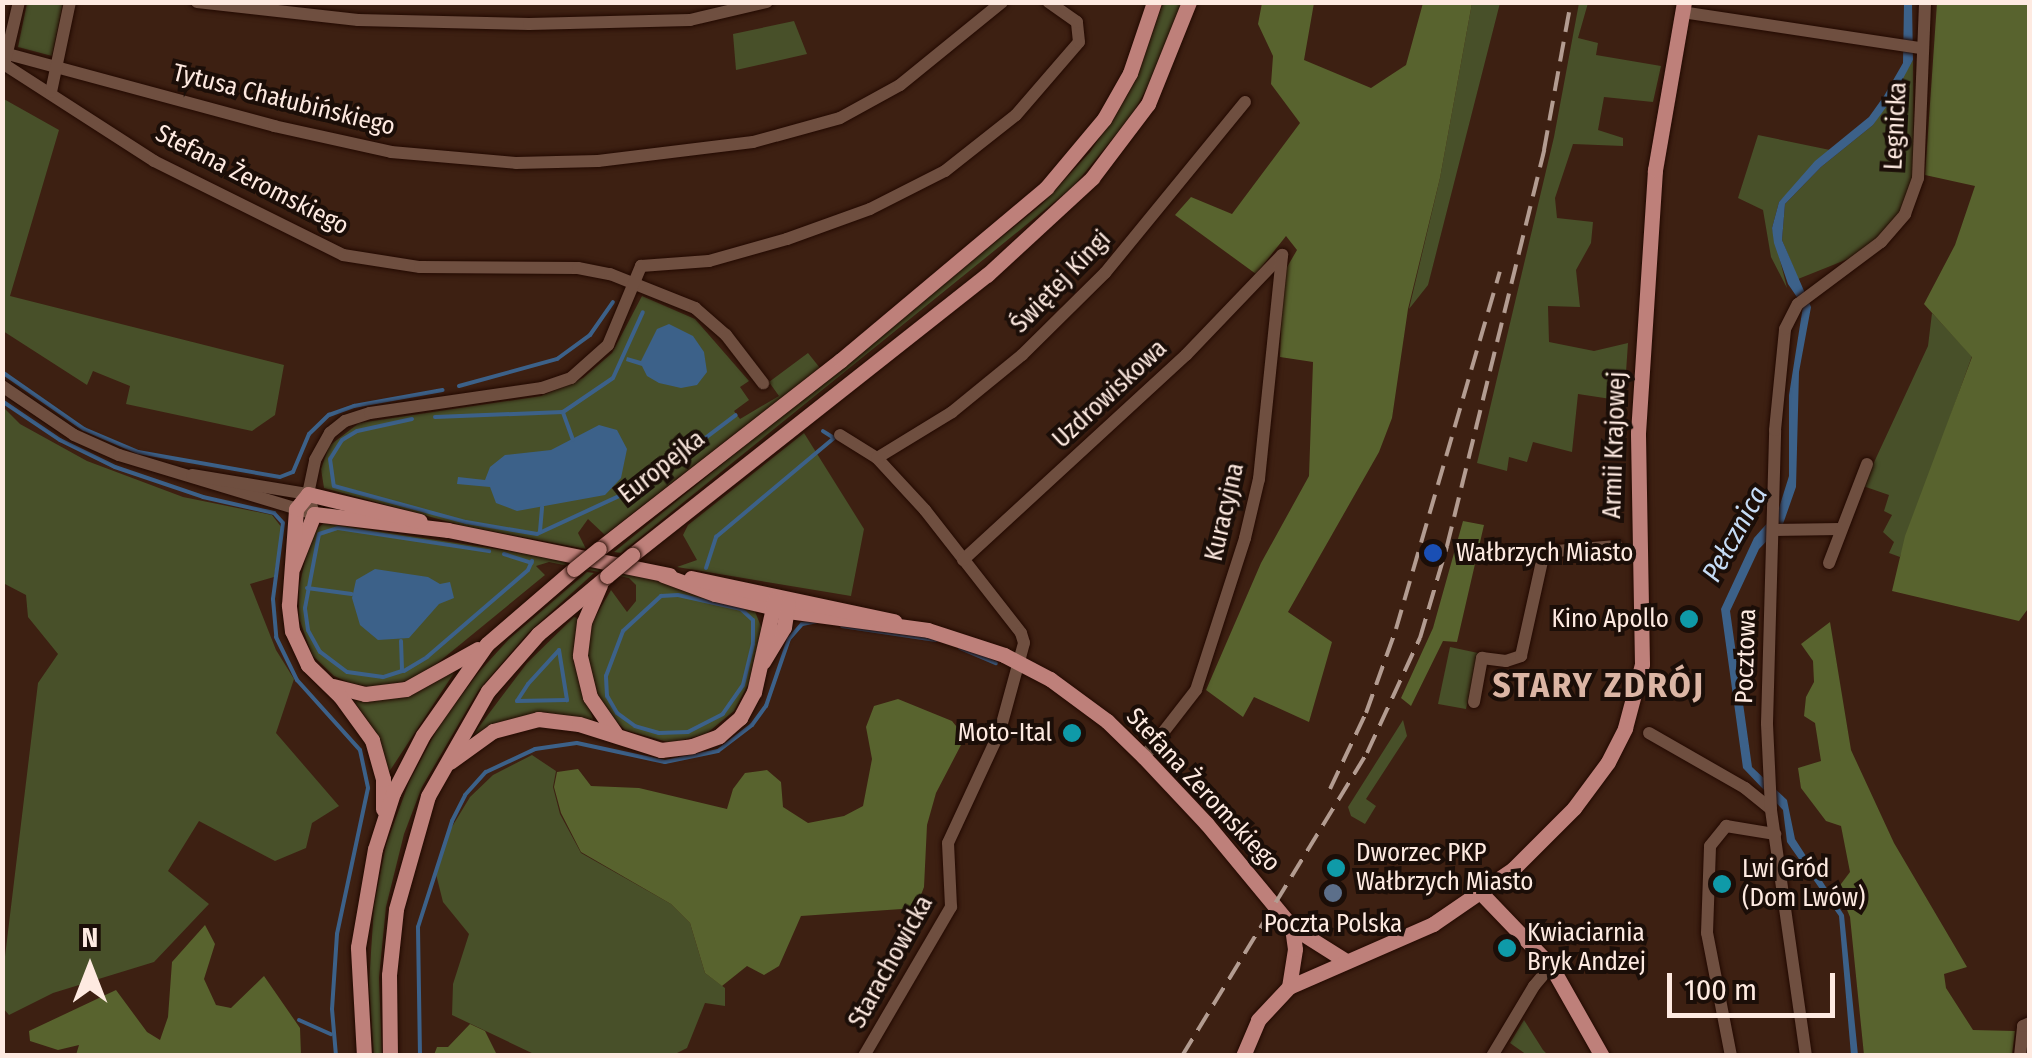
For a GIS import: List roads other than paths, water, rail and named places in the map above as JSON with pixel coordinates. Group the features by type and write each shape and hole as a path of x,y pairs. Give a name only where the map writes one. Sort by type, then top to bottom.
{"main road":[{"name":"Europejka","path":"364,1056 358,947 380,828 416,748 486,644 574,568 841,360 1046,188 1104,118 1130,73 1154,2"},
{"name":"Europejka","path":"390,1056 390,975 396,909 416,831 438,776 472,713 548,625 986,275 1092,178 1123,143 1148,104 1188,2"},
{"name":"Armii Krajowej","path":"1243,1056 1258,1020 1289,987 1433,924 1481,894 1532,853 1574,808 1608,762 1640,684 1639,405 1656,158 1683,7"},
{"path":"380,828 383,779 372,740 308,664 292,631 289,604 296,508 308,494 448,530 777,601 878,615 912,628"},
{"path":"292,567 314,514 448,530"},
{"path":"607,576 588,612 580,656 596,710 622,739"},
{"path":"777,601 788,610 912,628"},
{"path":"438,776 478,739 524,720 564,720 649,748 675,750 718,736 748,706 777,601"},
{"path":"763,662 788,610"},
{"name":"Stefana Żeromskiego","path":"912,628 1021,664 1071,692 1144,756 1206,822 1292,927 1346,961"},
{"path":"325,682 352,692 392,693 428,679 486,644"},
{"path":"1481,894 1551,966 1602,1056"},
{"path":"1289,987 1295,949 1292,927"}],"street":[{"path":"5,60 19,2"},
{"path":"50,92 70,2"},
{"path":"197,2 362,21 519,24 690,20 767,2"},
{"name":"Tytusa Chałubińskiego","path":"5,60 56,65 274,126 391,152 516,163 656,157 753,142 840,118 916,74 1002,2"},
{"path":"314,514 308,494 322,444 345,421 370,412 542,388 571,378 608,345 641,266 709,261 787,239 870,209 930,180 1016,115 1079,42 1077,22 1048,2"},
{"name":"Legnicka","path":"1881,242 1905,214 1918,178 1925,2"},
{"path":"1683,7 1921,48"},
{"name":"Stefana Żeromskiego","path":"5,60 154,161 343,256 420,267 578,268 635,282 680,300 713,322 762,383"},
{"name":"Świętej Kingi","path":"877,458 952,412 1022,355 1105,273 1245,102"},
{"name":"Pocztowa","path":"1806,1056 1771,806 1767,723 1776,533 1775,430 1785,328 1803,299 1881,242"},
{"name":"Uzdrowiskowa","path":"963,560 1186,355 1282,255"},
{"name":"Kuracyjna","path":"1144,756 1196,690 1245,538 1259,478 1282,255"},
{"path":"2,386 74,436 179,474 314,514"},
{"path":"840,435 877,458 1022,633 1021,664"},
{"path":"1830,563 1867,464"},
{"path":"179,474 217,476 308,494"},
{"path":"1776,533 1840,529"},
{"path":"1474,702 1482,658 1506,660 1522,656 1544,552 1617,546"},
{"name":"Starachowicka","path":"864,1056 951,906 948,843 1000,732 1021,664"},
{"path":"1649,733 1771,806"},
{"path":"1732,1056 1706,933 1710,846 1726,826 1775,834"},
{"path":"1492,1056 1534,986 1551,966"},
{"path":"2020,1056 2023,1026 2030,1023"}],"water":[{"path":"1904,3 1912,3 1913,60 1892,99 1873,125 1821,167 1785,204 1782,240 1811,307 1799,372 1796,487 1783,524 1759,549 1730,611 1752,767 1787,800 1795,839 1844,915 1858,1055 1851,1055 1839,916 1787,842 1783,810 1743,768 1721,609 1754,538 1778,511 1789,476 1789,395 1803,306 1788,284 1774,243 1772,228 1779,202 1815,161 1869,117 1884,96 1903,63"},
{"path":"669,324 693,336 704,352 707,372 697,385 681,388 659,383 647,376 642,366 626,361 627,357 641,361 657,329"},
{"path":"599,425 617,430 627,449 621,478 605,495 517,511 496,503 490,487 457,484 458,477 485,480 490,467 505,455 551,450"},
{"path":"375,569 428,577 440,584 450,582 454,598 439,604 409,638 378,640 360,625 352,598 356,580"}],"waterway":[{"path":"459,386 557,359 590,335 613,302"},
{"path":"573,440 563,412 613,378 643,312"},
{"path":"2,372 84,429 138,452 280,477 293,472 309,434 329,415 354,406 443,390"},
{"path":"2,401 60,440 115,467 203,497 274,513 283,523 273,599 276,637 297,680 360,750 368,788 337,934 332,1009 336,1056"},
{"path":"435,417 563,412"},
{"path":"412,419 357,431 342,440 330,459 334,486 466,522 537,534 643,485 736,415"},
{"path":"706,568 716,537 834,438 823,431"},
{"path":"540,531 542,507"},
{"path":"401,641 402,671 383,677 347,672 320,652 308,630 305,608 319,534 338,528 489,551"},
{"path":"504,554 532,563"},
{"path":"404,671 427,657 528,570 532,561"},
{"path":"307,588 352,594"},
{"path":"678,595 741,609 753,620 753,644 743,685 723,714 688,732 659,733 635,726 617,713 607,696 606,676 623,631 661,596 678,595"},
{"path":"420,1056 418,927 452,821 465,795 486,772 535,749 577,743 665,762 718,751 752,725 766,706 789,639 802,624 818,621"},
{"path":"842,626 936,640"},
{"path":"960,648 996,663"},
{"path":"559,650 567,700 517,701 528,684 559,650"},
{"path":"299,1020 331,1034"}],"railway":[{"path":"1182,1056 1367,753 1420,638 1447,546 1544,150 1571,2"},
{"path":"1330,789 1366,713 1396,629 1500,272"}],"place":[{"name":"Wałbrzych Miasto","path":"1433,553"},
{"name":"Kino Apollo","path":"1689,619"},
{"name":"Moto-Ital","path":"1072,733"},
{"name":"Dworzec PKP Wałbrzych Miasto","path":"1336,868"},
{"name":"Lwi Gród (Dom Lwów)","path":"1722,884"},
{"name":"Poczta Polska","path":"1333,893"},
{"name":"Kwiaciarnia Bryk Andzej","path":"1507,948"}],"district":[{"name":"STARY ZDRÓJ","path":"1599,685"}],"water label":[{"name":"Pełcznica","path":"1735,534"}]}
